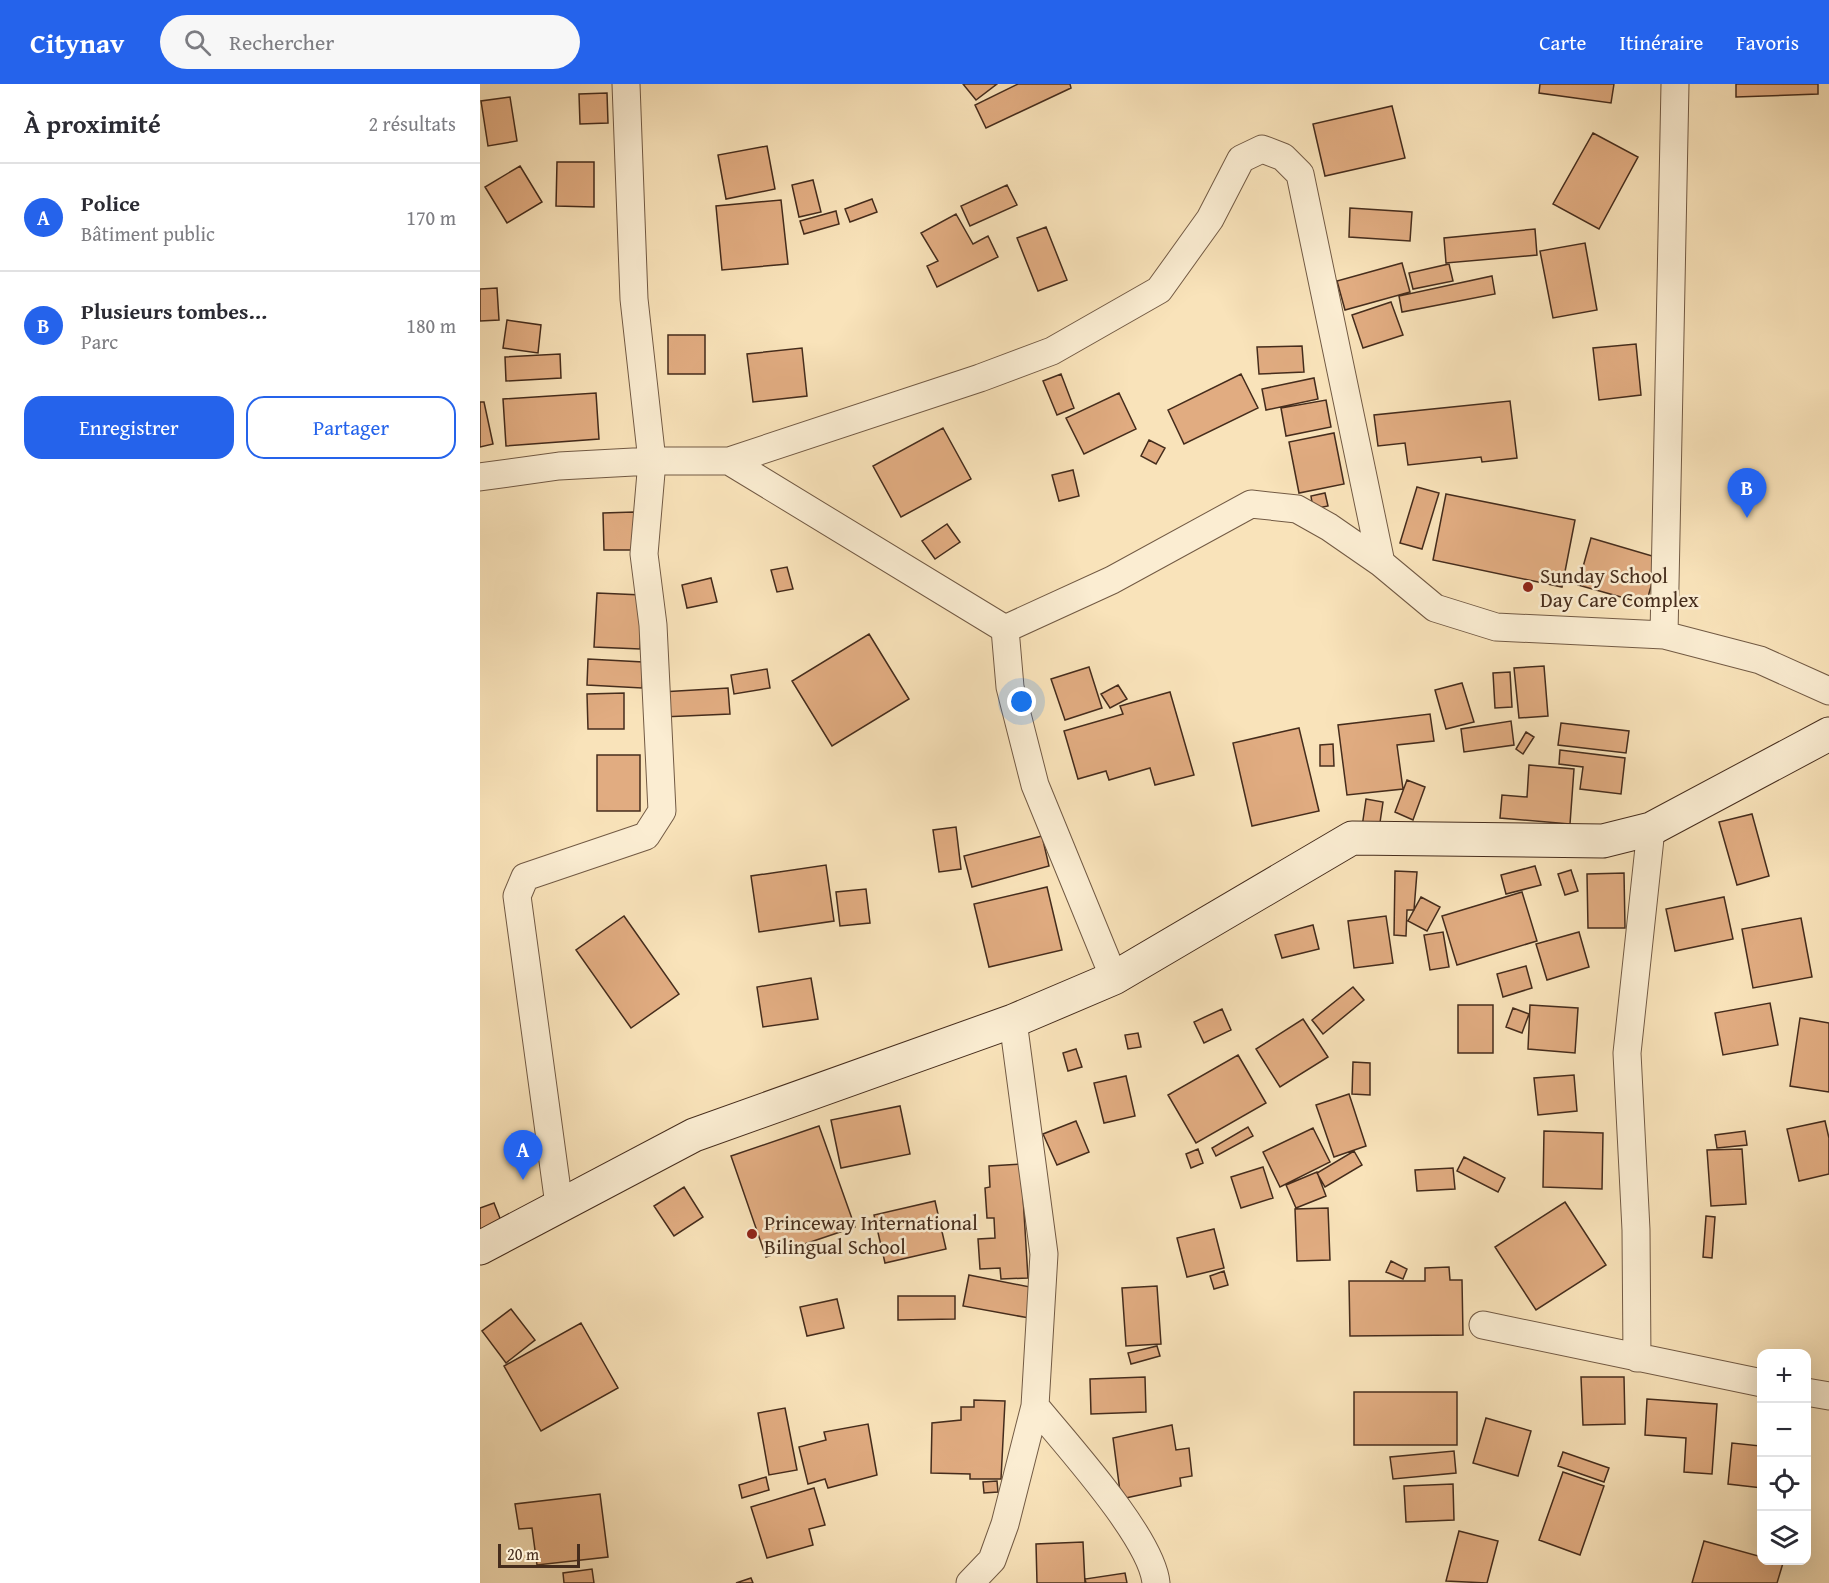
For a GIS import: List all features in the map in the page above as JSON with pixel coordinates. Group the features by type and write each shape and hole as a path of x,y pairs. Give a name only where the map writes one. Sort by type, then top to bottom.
{"main road":[{"path":"480,1248 694,1135 1013,1021 1114,978 1352,838 1603,841 1651,829 1829,734"}],"street":[{"path":"560,1205 517,896 525,877 646,836 662,811 653,625 644,554 652,461 634,299 626,84"},
{"path":"1664,635 1675,84"},
{"path":"480,477 559,466 652,461 729,461 980,378 1052,351 1159,290 1210,219 1241,159 1262,149 1282,157 1300,174 1381,563"},
{"path":"729,461 1005,629"},
{"path":"1005,629 1112,580 1251,504 1296,509 1329,526 1381,563 1435,608 1496,627 1664,635 1760,660 1829,691"},
{"path":"1005,629 1010,687 1035,784 1114,978"},
{"path":"1637,1358 1636,1230 1627,1053 1651,829"},
{"path":"970,1583 992,1560 1005,1524 1035,1406 1044,1254 1013,1021"},
{"path":"1484,1325 1757,1382"},
{"path":"1811,1393 1829,1396"},
{"path":"1035,1406 1124,1516 1155,1570 1156,1583"}],"building":[{"path":"963,84 997,84 976,100"},
{"path":"1018,84 1070,84 1071,88 986,128 975,105"},
{"path":"1540,84 1614,84 1611,103 1539,93"},
{"path":"1736,84 1818,84 1818,94 1736,97"},
{"path":"607,93 608,123 580,124 579,94"},
{"path":"510,97 517,141 488,146 481,101"},
{"path":"1392,106 1405,158 1325,176 1313,124"},
{"path":"1593,133 1638,157 1599,229 1553,204"},
{"path":"767,146 775,189 726,199 718,155"},
{"path":"557,162 594,162 594,207 556,206"},
{"path":"520,166 542,202 507,223 485,187"},
{"path":"813,180 821,212 799,217 792,185"},
{"path":"1007,185 1017,205 970,226 961,206"},
{"path":"872,199 877,212 850,222 845,209"},
{"path":"781,200 788,264 722,270 716,206"},
{"path":"1350,208 1412,212 1410,241 1349,237"},
{"path":"836,211 839,224 804,234 800,221"},
{"path":"956,214 973,244 988,236 998,257 937,287 927,266 938,261 921,233"},
{"path":"1046,227 1067,280 1038,291 1017,238"},
{"path":"1535,229 1537,255 1446,263 1444,238"},
{"path":"1585,243 1597,310 1553,318 1540,251"},
{"path":"1402,263 1410,292 1345,310 1337,281"},
{"path":"1449,264 1453,281 1413,289 1409,273"},
{"path":"1492,276 1495,294 1402,312 1399,296"},
{"path":"497,288 499,320 480,321 480,289"},
{"path":"1391,302 1403,335 1363,348 1352,315"},
{"path":"507,320 541,325 538,353 503,348"},
{"path":"668,335 705,335 705,374 668,374"},
{"path":"1636,344 1641,395 1599,400 1593,348"},
{"path":"1302,346 1304,372 1259,374 1257,347"},
{"path":"802,348 807,396 753,402 747,354"},
{"path":"560,354 561,378 506,381 505,357"},
{"path":"1061,374 1074,408 1057,415 1043,381"},
{"path":"1241,374 1258,408 1184,444 1168,410"},
{"path":"1314,378 1318,399 1266,410 1262,389"},
{"path":"596,393 599,439 506,446 503,399"},
{"path":"1119,393 1136,429 1084,454 1066,418"},
{"path":"1326,400 1331,427 1286,436 1281,408"},
{"path":"1510,401 1517,458 1482,462 1481,457 1408,465 1405,443 1378,446 1374,415"},
{"path":"480,402 484,402 493,444 480,447"},
{"path":"943,428 971,479 901,517 873,466"},
{"path":"1334,433 1344,484 1299,493 1289,442"},
{"path":"1149,440 1165,448 1156,464 1141,456"},
{"path":"1073,470 1079,496 1059,501 1052,475"},
{"path":"1417,487 1439,493 1422,549 1400,543"},
{"path":"1325,493 1328,506 1313,509 1311,496"},
{"path":"1446,494 1575,520 1562,587 1433,560"},
{"path":"634,512 635,550 604,550 603,513"},
{"path":"947,524 960,542 935,559 922,541"},
{"path":"1591,538 1659,558 1646,604 1578,585"},
{"path":"787,567 793,589 777,592 771,570"},
{"path":"711,578 717,602 687,608 682,585"},
{"path":"597,593 642,595 640,649 594,647"},
{"path":"869,634 909,699 832,746 792,681"},
{"path":"588,659 643,662 642,688 587,685"},
{"path":"1544,666 1548,716 1519,718 1514,668"},
{"path":"1089,667 1102,708 1065,720 1051,679"},
{"path":"767,669 770,688 734,694 731,675"},
{"path":"1510,672 1512,707 1495,708 1493,673"},
{"path":"1462,683 1474,722 1446,729 1435,690"},
{"path":"1118,685 1127,699 1110,708 1101,694"},
{"path":"728,688 730,714 662,717 661,692"},
{"path":"1170,692 1194,775 1155,785 1150,768 1109,780 1106,771 1078,779 1064,731 1123,714 1120,706"},
{"path":"624,693 624,729 588,729 587,694"},
{"path":"1430,714 1434,741 1397,745 1403,789 1347,795 1338,725"},
{"path":"1511,721 1514,745 1464,752 1461,729"},
{"path":"1561,723 1629,731 1626,753 1558,745"},
{"path":"1299,728 1319,811 1252,826 1233,743"},
{"path":"1526,732 1534,737 1523,754 1516,749"},
{"path":"1333,744 1334,766 1320,766 1320,745"},
{"path":"1560,750 1625,758 1621,794 1580,789 1583,767 1559,764"},
{"path":"597,755 640,755 640,811 597,811"},
{"path":"1529,765 1574,769 1570,824 1500,818 1502,795 1527,797"},
{"path":"1407,780 1425,787 1413,820 1395,812"},
{"path":"1366,799 1383,802 1379,829 1362,827"},
{"path":"1752,814 1769,876 1737,885 1719,822"},
{"path":"956,827 961,869 939,872 933,830"},
{"path":"1042,836 1049,866 972,887 964,856"},
{"path":"826,865 834,921 759,932 751,876"},
{"path":"1535,866 1541,885 1506,894 1501,875"},
{"path":"1571,870 1578,891 1565,895 1558,874"},
{"path":"1395,871 1417,872 1414,910 1407,910 1406,936 1394,935"},
{"path":"1624,873 1625,928 1588,928 1587,874"},
{"path":"1047,887 1062,950 989,967 974,904"},
{"path":"866,889 870,923 840,926 836,892"},
{"path":"1522,892 1537,941 1457,965 1442,916"},
{"path":"1421,897 1440,907 1427,931 1408,921"},
{"path":"1724,897 1733,939 1675,951 1666,909"},
{"path":"624,916 679,994 631,1028 576,950"},
{"path":"1386,916 1393,963 1354,968 1348,921"},
{"path":"1801,918 1812,977 1753,988 1742,929"},
{"path":"1313,925 1319,949 1282,958 1275,935"},
{"path":"1443,932 1449,967 1430,970 1424,935"},
{"path":"1579,932 1589,967 1547,980 1536,944"},
{"path":"1526,966 1532,988 1503,997 1497,974"},
{"path":"811,978 818,1019 763,1027 757,987"},
{"path":"1353,987 1364,1000 1323,1034 1312,1020"},
{"path":"1770,1003 1778,1045 1723,1055 1715,1013"},
{"path":"1458,1005 1493,1005 1493,1053 1458,1053"},
{"path":"1530,1005 1578,1008 1575,1053 1528,1049"},
{"path":"1513,1008 1529,1014 1522,1033 1506,1027"},
{"path":"1222,1009 1231,1030 1204,1043 1194,1022"},
{"path":"1800,1018 1829,1023 1829,1092 1790,1086"},
{"path":"1303,1019 1328,1057 1280,1087 1256,1049"},
{"path":"1138,1033 1141,1047 1128,1049 1125,1035"},
{"path":"1076,1049 1082,1067 1068,1071 1063,1053"},
{"path":"1238,1055 1266,1103 1196,1143 1168,1095"},
{"path":"1353,1062 1370,1063 1370,1095 1352,1094"},
{"path":"1574,1075 1577,1111 1538,1115 1534,1078"},
{"path":"1126,1076 1135,1116 1104,1123 1094,1083"},
{"path":"1349,1094 1366,1146 1334,1157 1316,1105"},
{"path":"900,1106 910,1154 841,1168 831,1120"},
{"path":"1076,1121 1089,1152 1057,1165 1043,1134"},
{"path":"1825,1121 1829,1138 1829,1174 1799,1181 1787,1129"},
{"path":"819,1126 855,1227 766,1257 731,1156"},
{"path":"1248,1127 1253,1136 1216,1156 1212,1148"},
{"path":"1313,1128 1330,1162 1280,1187 1263,1152"},
{"path":"1544,1131 1603,1133 1602,1189 1543,1187"},
{"path":"1745,1131 1747,1145 1717,1148 1715,1135"},
{"path":"1198,1149 1203,1163 1191,1168 1186,1154"},
{"path":"1742,1149 1746,1204 1711,1206 1707,1150"},
{"path":"1354,1151 1362,1165 1325,1187 1317,1173"},
{"path":"1464,1157 1505,1178 1498,1192 1457,1171"},
{"path":"1021,1164 1028,1278 1001,1279 1000,1268 980,1269 978,1239 995,1238 994,1218 987,1218 985,1188 990,1187 989,1166"},
{"path":"1263,1167 1273,1198 1241,1208 1231,1177"},
{"path":"1453,1168 1455,1189 1417,1191 1415,1170"},
{"path":"1317,1172 1326,1196 1296,1208 1286,1185"},
{"path":"684,1187 703,1217 674,1236 654,1206"},
{"path":"935,1201 946,1249 885,1263 874,1215"},
{"path":"1565,1202 1606,1265 1536,1310 1495,1247"},
{"path":"494,1203 503,1226 480,1234 480,1208"},
{"path":"1328,1208 1330,1260 1297,1261 1295,1209"},
{"path":"1706,1216 1715,1217 1712,1258 1703,1257"},
{"path":"1214,1229 1224,1268 1187,1277 1177,1238"},
{"path":"1391,1261 1407,1269 1403,1279 1386,1272"},
{"path":"1449,1267 1450,1280 1462,1280 1463,1335 1350,1336 1349,1281 1425,1281 1425,1268"},
{"path":"1224,1271 1228,1285 1214,1289 1210,1276"},
{"path":"969,1275 1035,1288 1029,1318 963,1306"},
{"path":"1157,1286 1161,1344 1126,1346 1122,1288"},
{"path":"898,1296 955,1296 955,1319 898,1320"},
{"path":"837,1299 844,1328 807,1336 800,1307"},
{"path":"511,1309 535,1340 506,1363 482,1331"},
{"path":"581,1323 618,1388 541,1431 504,1366"},
{"path":"1157,1346 1160,1356 1131,1364 1128,1353"},
{"path":"1145,1377 1146,1412 1091,1414 1090,1379"},
{"path":"1581,1377 1624,1377 1625,1424 1583,1425"},
{"path":"1354,1392 1457,1392 1457,1445 1354,1445"},
{"path":"1647,1399 1717,1404 1712,1474 1684,1472 1686,1438 1645,1435"},
{"path":"974,1400 1005,1401 1001,1479 970,1479 970,1474 931,1473 932,1423 961,1420 961,1407 974,1407"},
{"path":"785,1408 797,1470 769,1475 758,1413"},
{"path":"1486,1418 1531,1431 1518,1476 1473,1463"},
{"path":"868,1424 877,1475 828,1488 825,1479 808,1484 799,1447 826,1440 824,1432"},
{"path":"1172,1425 1176,1450 1189,1448 1192,1476 1180,1478 1181,1486 1121,1499 1113,1438"},
{"path":"1732,1443 1757,1446 1757,1487 1728,1484"},
{"path":"1454,1451 1456,1473 1393,1479 1390,1457"},
{"path":"1563,1452 1609,1468 1604,1482 1558,1466"},
{"path":"1563,1472 1604,1486 1580,1555 1539,1540"},
{"path":"766,1477 769,1490 742,1498 739,1485"},
{"path":"997,1481 998,1492 984,1493 983,1482"},
{"path":"1453,1484 1454,1520 1406,1522 1404,1486"},
{"path":"814,1488 825,1525 809,1529 813,1545 767,1558 751,1507"},
{"path":"600,1494 608,1557 537,1565 532,1528 519,1529 515,1504"},
{"path":"1459,1531 1498,1541 1487,1583 1446,1581"},
{"path":"1704,1541 1757,1556 1757,1565 1782,1565 1777,1583 1692,1583"},
{"path":"1083,1542 1085,1583 1037,1583 1036,1544"},
{"path":"592,1569 594,1583 564,1583 563,1573"},
{"path":"1125,1573 1127,1583 1086,1583 1085,1579"},
{"path":"751,1578 753,1583 736,1583"}],"place":[{"name":"Plusieurs tombes...","path":"1747,518"},
{"name":"Sunday School Day Care Complex","path":"1528,587"},
{"name":"Police","path":"523,1180"},
{"name":"Princeway International Bilingual School","path":"752,1234"}]}
